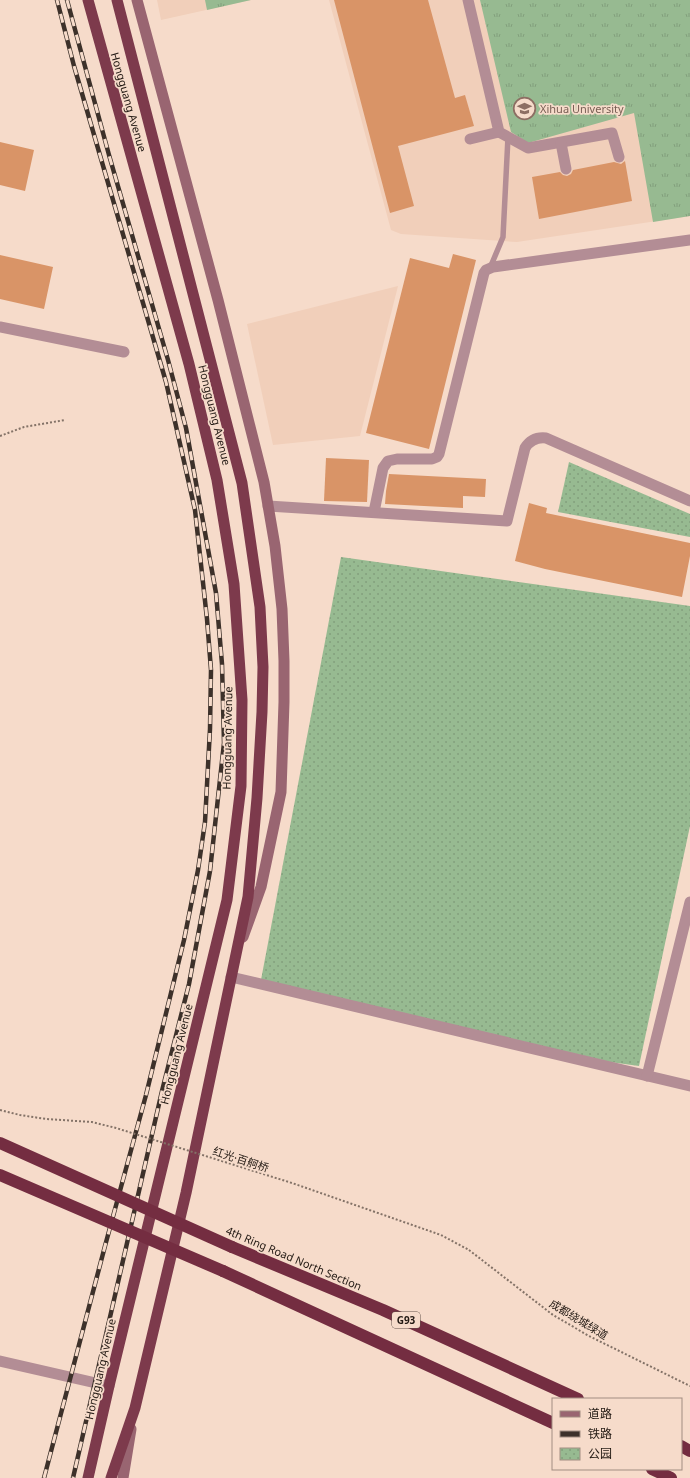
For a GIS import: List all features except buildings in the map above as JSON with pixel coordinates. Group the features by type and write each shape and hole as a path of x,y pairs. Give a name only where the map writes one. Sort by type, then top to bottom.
{"highway":[{"name":"Hongguang Avenue","path":"88,0 189,364 217,480 234,584 242,700 241,786 227,900 88,1478"},
{"name":"Hongguang Avenue","path":"111,1478 135,1408 186,1193 248,897 257,798 263,667 260,608 242,483 117,0"},
{"name":"4th Ring Road North Section","path":"0,1143 232,1247 383,1310 576,1398"},
{"path":"0,1175 223,1271 552,1424"},
{"path":"654,1470 671,1478"}],"main road":[{"path":"137,0 218,300 264,482 275,546 282,609 284,661 281,792 261,887 234,964"},
{"path":"123,1478 135,1408"}],"street":[{"path":"468,0 504,134"},
{"path":"470,139 504,134 528,148 612,133 619,157"},
{"path":"561,143 566,169"},
{"path":"374,512 383,468 388,461 397,459 432,459 437,457 439,454 484,273 490,268 690,240"},
{"path":"0,327 124,352"},
{"path":"268,506 507,521 525,448 532,441 542,438 546,438 690,501"},
{"path":"647,1076 690,902"},
{"path":"231,977 690,1086"},
{"path":"0,1361 109,1386"}],"lane":[{"path":"490,268 503,237 504,134"}],"path":[{"path":"0,436 24,427 65,420"},
{"name":"红光·百舸桥","path":"0,1110 46,1119 92,1122 116,1128 292,1183 441,1235 469,1250"},
{"name":"成都绕城绿道","path":"469,1250 553,1315 589,1336 690,1386"}],"shaded area":[{"path":"157,0 251,0 161,20"},
{"name":"Xihua University","path":"329,0 690,0 690,216 517,242 401,234 391,230"},
{"path":"398,286 360,436 273,445 247,324"}],"green space":[{"path":"205,0 251,0 207,10"},
{"path":"480,0 690,0 690,216 653,222 634,113 528,143 511,132"},
{"path":"569,462 690,514 690,537 558,512"},
{"path":"341,557 690,606 690,826 639,1066 610,1062 261,980"}],"railway":[{"path":"44,1478 146,1095 184,940 198,870 205,822 210,729 211,670 195,510 166,382 74,66 57,0"},
{"path":"67,0 186,428 216,593 222,664 224,743 210,871 189,984 162,1091 73,1478"}],"place":[{"name":"Xihua University","path":"524,108"}]}
